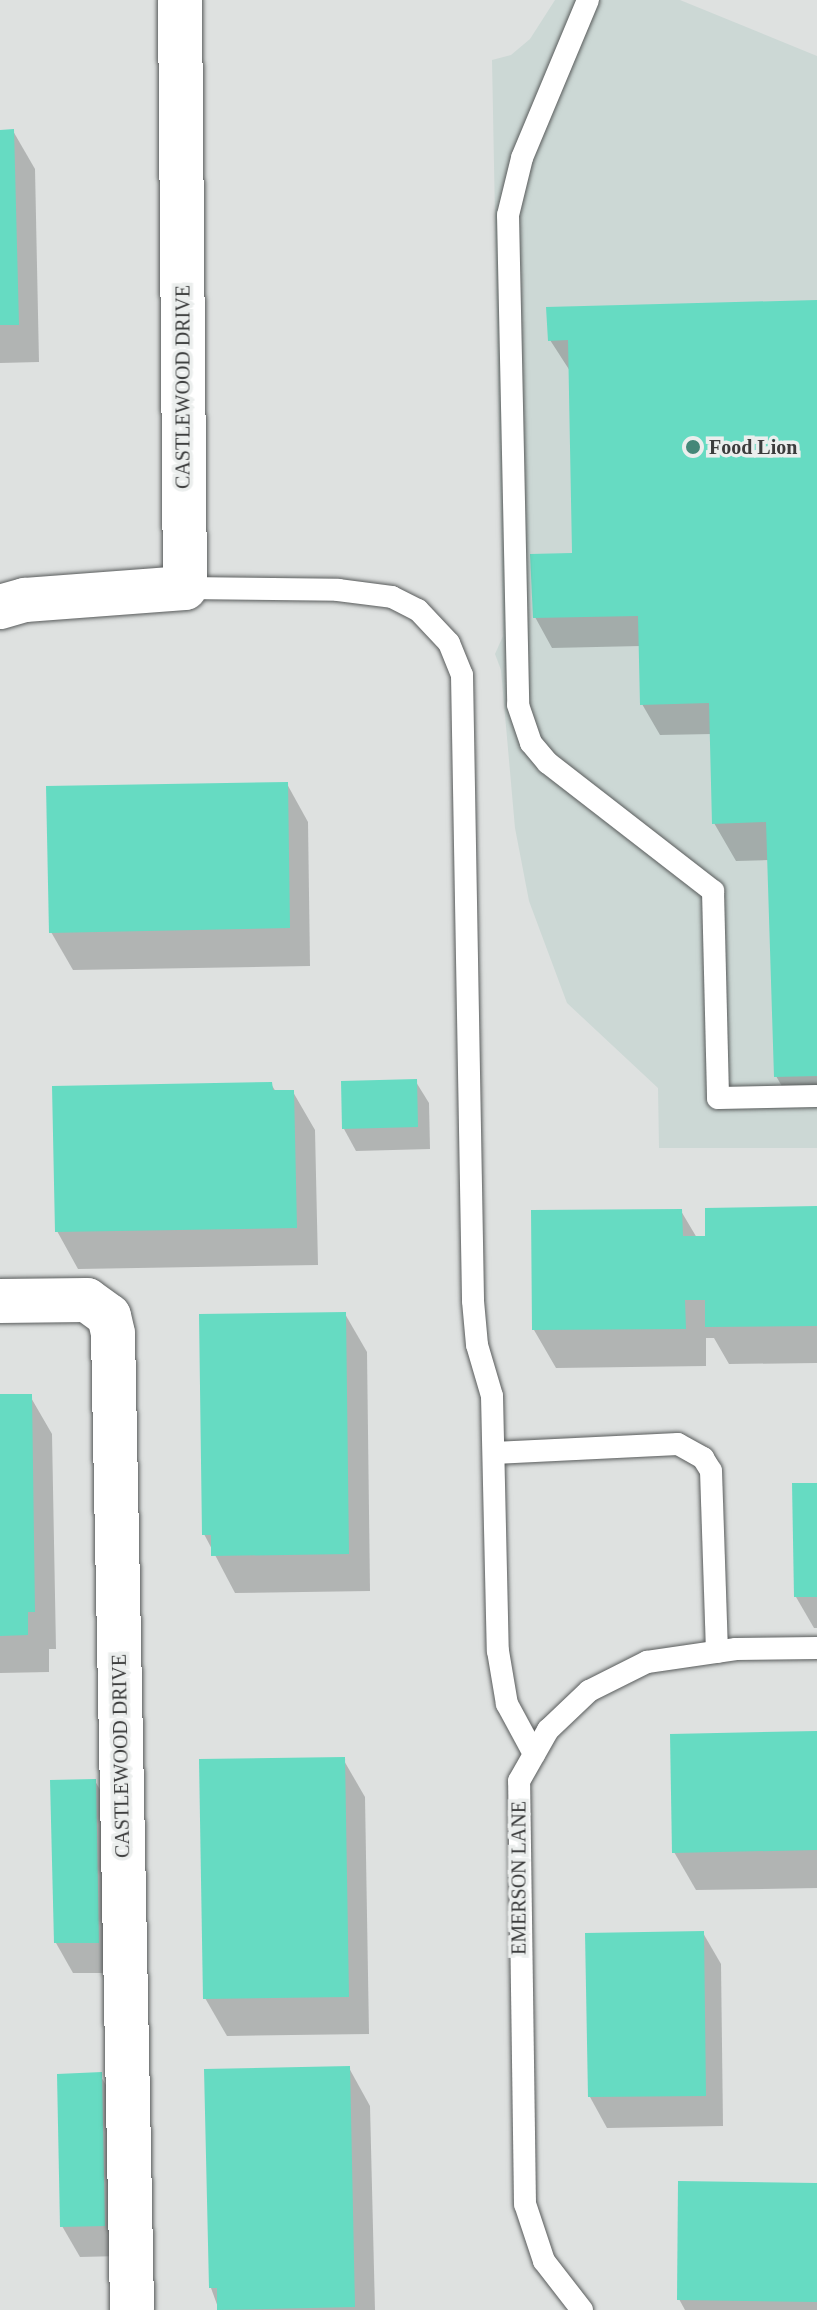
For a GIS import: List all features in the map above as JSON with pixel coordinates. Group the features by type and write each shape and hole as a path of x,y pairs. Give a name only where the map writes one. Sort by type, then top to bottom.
{"street":[{"name":"CASTLEWOOD DRIVE","path":"180,0 185,588"},
{"path":"0,607 25,600 185,588"},
{"name":"CASTLEWOOD DRIVE","path":"0,1301 87,1300 109,1316 113,1334 132,2310"}],"lane":[{"path":"588,0 522,158 508,215 518,705 531,743 548,763 713,891 718,1098 817,1096"},
{"path":"185,588 338,590 392,597 418,610 449,643 462,675 473,1301 477,1345 492,1396 498,1651 507,1704 534,1754"},
{"path":"494,1453 678,1444 703,1458 711,1471 717,1652"},
{"name":"EMERSON LANE","path":"577,2307 544,2261 525,2204 519,1781 548,1730 589,1691 647,1662 717,1652 817,1648"}],"shaded area":[{"path":"555,0 680,0 817,56 817,1148 659,1148 658,1088 567,1003 529,901 515,828 501,670 495,654 503,636 492,60 511,55 530,39"}],"building":[{"path":"14,129 19,325 0,325 0,130"},
{"name":"Food Lion","path":"817,300 817,1076 774,1077 766,822 712,824 709,703 640,705 638,616 533,618 530,554 572,553 568,340 548,341 546,307"},
{"path":"288,782 290,928 49,933 46,786"},
{"path":"417,1079 418,1127 342,1129 341,1081"},
{"path":"272,1082 273,1090 294,1090 297,1228 55,1232 52,1086"},
{"path":"817,1206 817,1326 705,1327 705,1300 685,1300 686,1329 532,1330 531,1210 682,1209 683,1236 705,1236 705,1208"},
{"path":"346,1312 349,1554 211,1556 211,1535 202,1535 199,1314"},
{"path":"0,1394 32,1394 35,1612 28,1612 28,1635 0,1636"},
{"path":"792,1483 817,1483 817,1597 794,1597"},
{"path":"817,1731 817,1850 672,1853 670,1734"},
{"path":"345,1757 349,1997 203,1999 199,1759"},
{"path":"96,1779 99,1943 54,1943 50,1780"},
{"path":"704,1931 706,2096 588,2097 585,1933"},
{"path":"350,2066 355,2307 217,2310 217,2288 209,2288 204,2069"},
{"path":"102,2072 105,2226 60,2227 57,2074"},
{"path":"678,2181 817,2183 817,2302 677,2300"}],"place":[{"name":"Food Lion","path":"693,447"}]}
